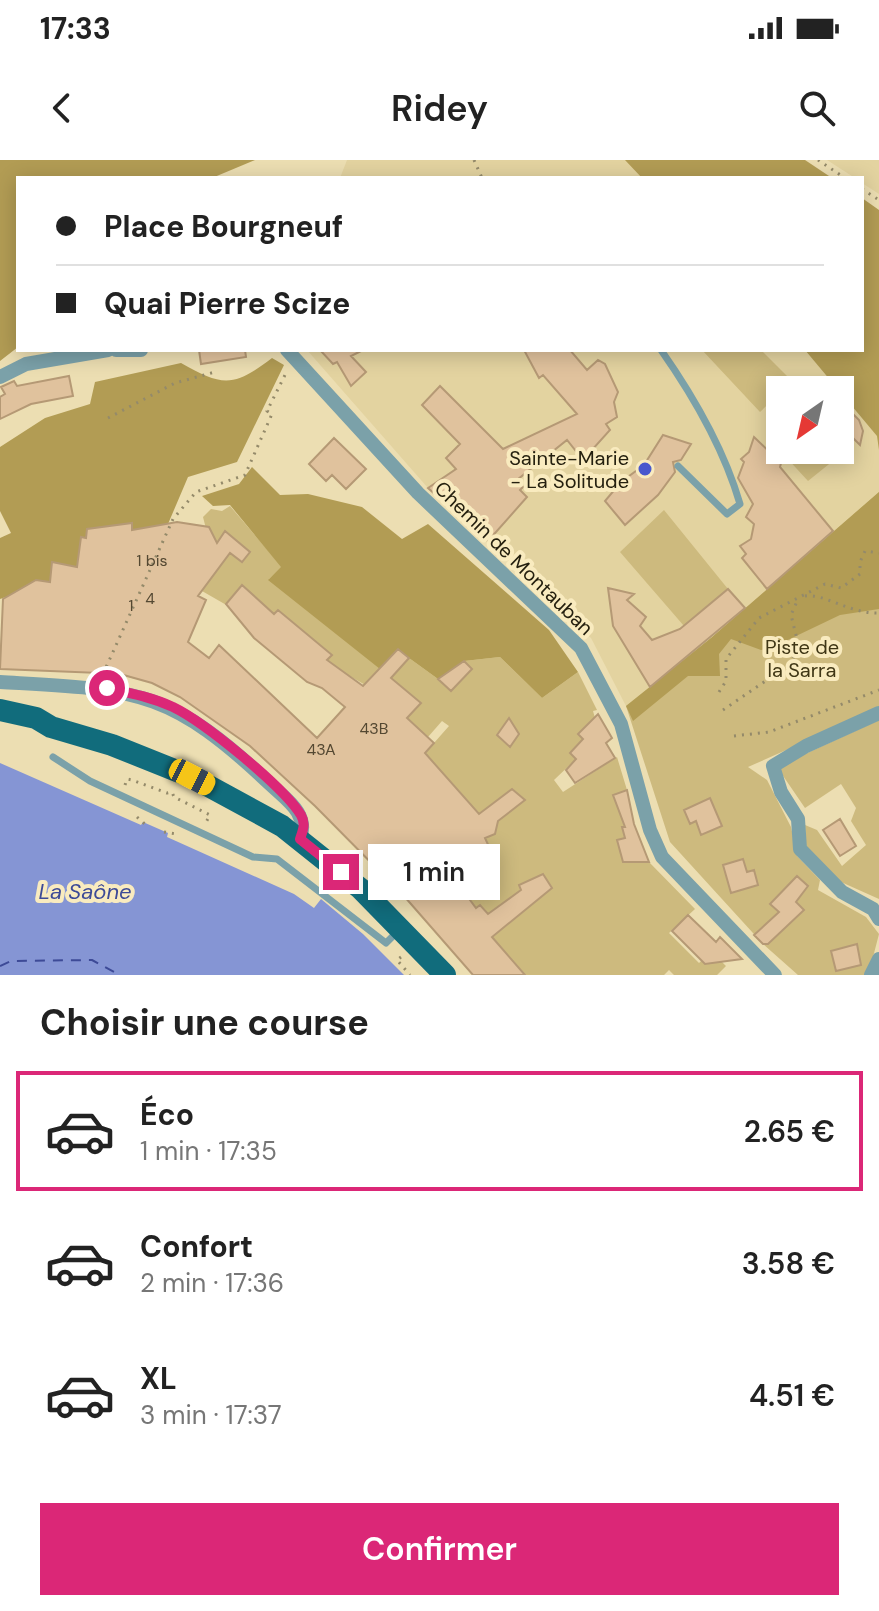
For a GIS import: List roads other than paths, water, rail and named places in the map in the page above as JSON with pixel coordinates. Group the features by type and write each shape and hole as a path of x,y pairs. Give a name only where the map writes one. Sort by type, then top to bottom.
{"main road":[{"path":"0,710 36,718 51,727 112,745 192,777 236,799 300,839 402,927 445,975"}],"street":[{"path":"0,377 26,364 96,352"},
{"name":"Chemin de Montauban","path":"289,352 427,503 581,648 621,724 650,830 662,857 775,975"},
{"path":"0,682 107,688 142,695 175,708 216,734 290,803 302,817 304,826 300,839"},
{"path":"879,713 806,746 773,766 781,792 798,819 800,849 842,892 873,909 879,919"},
{"path":"871,975 879,959"}],"lane":[{"path":"662,352 684,383 730,468 740,504 727,514 716,507 678,466"},
{"path":"53,757 90,781 253,857 277,859 386,943 402,927"}],"water":[{"name":"La Saône","path":"0,763 141,825 143,822 168,833 167,837 294,894 314,908 321,899 363,934 404,975 0,975"}],"place":[{"name":"Sainte-Marie - La Solitude","path":"645,469"}],"park label":[{"name":"Piste de la Sarra","path":"802,658"}]}
